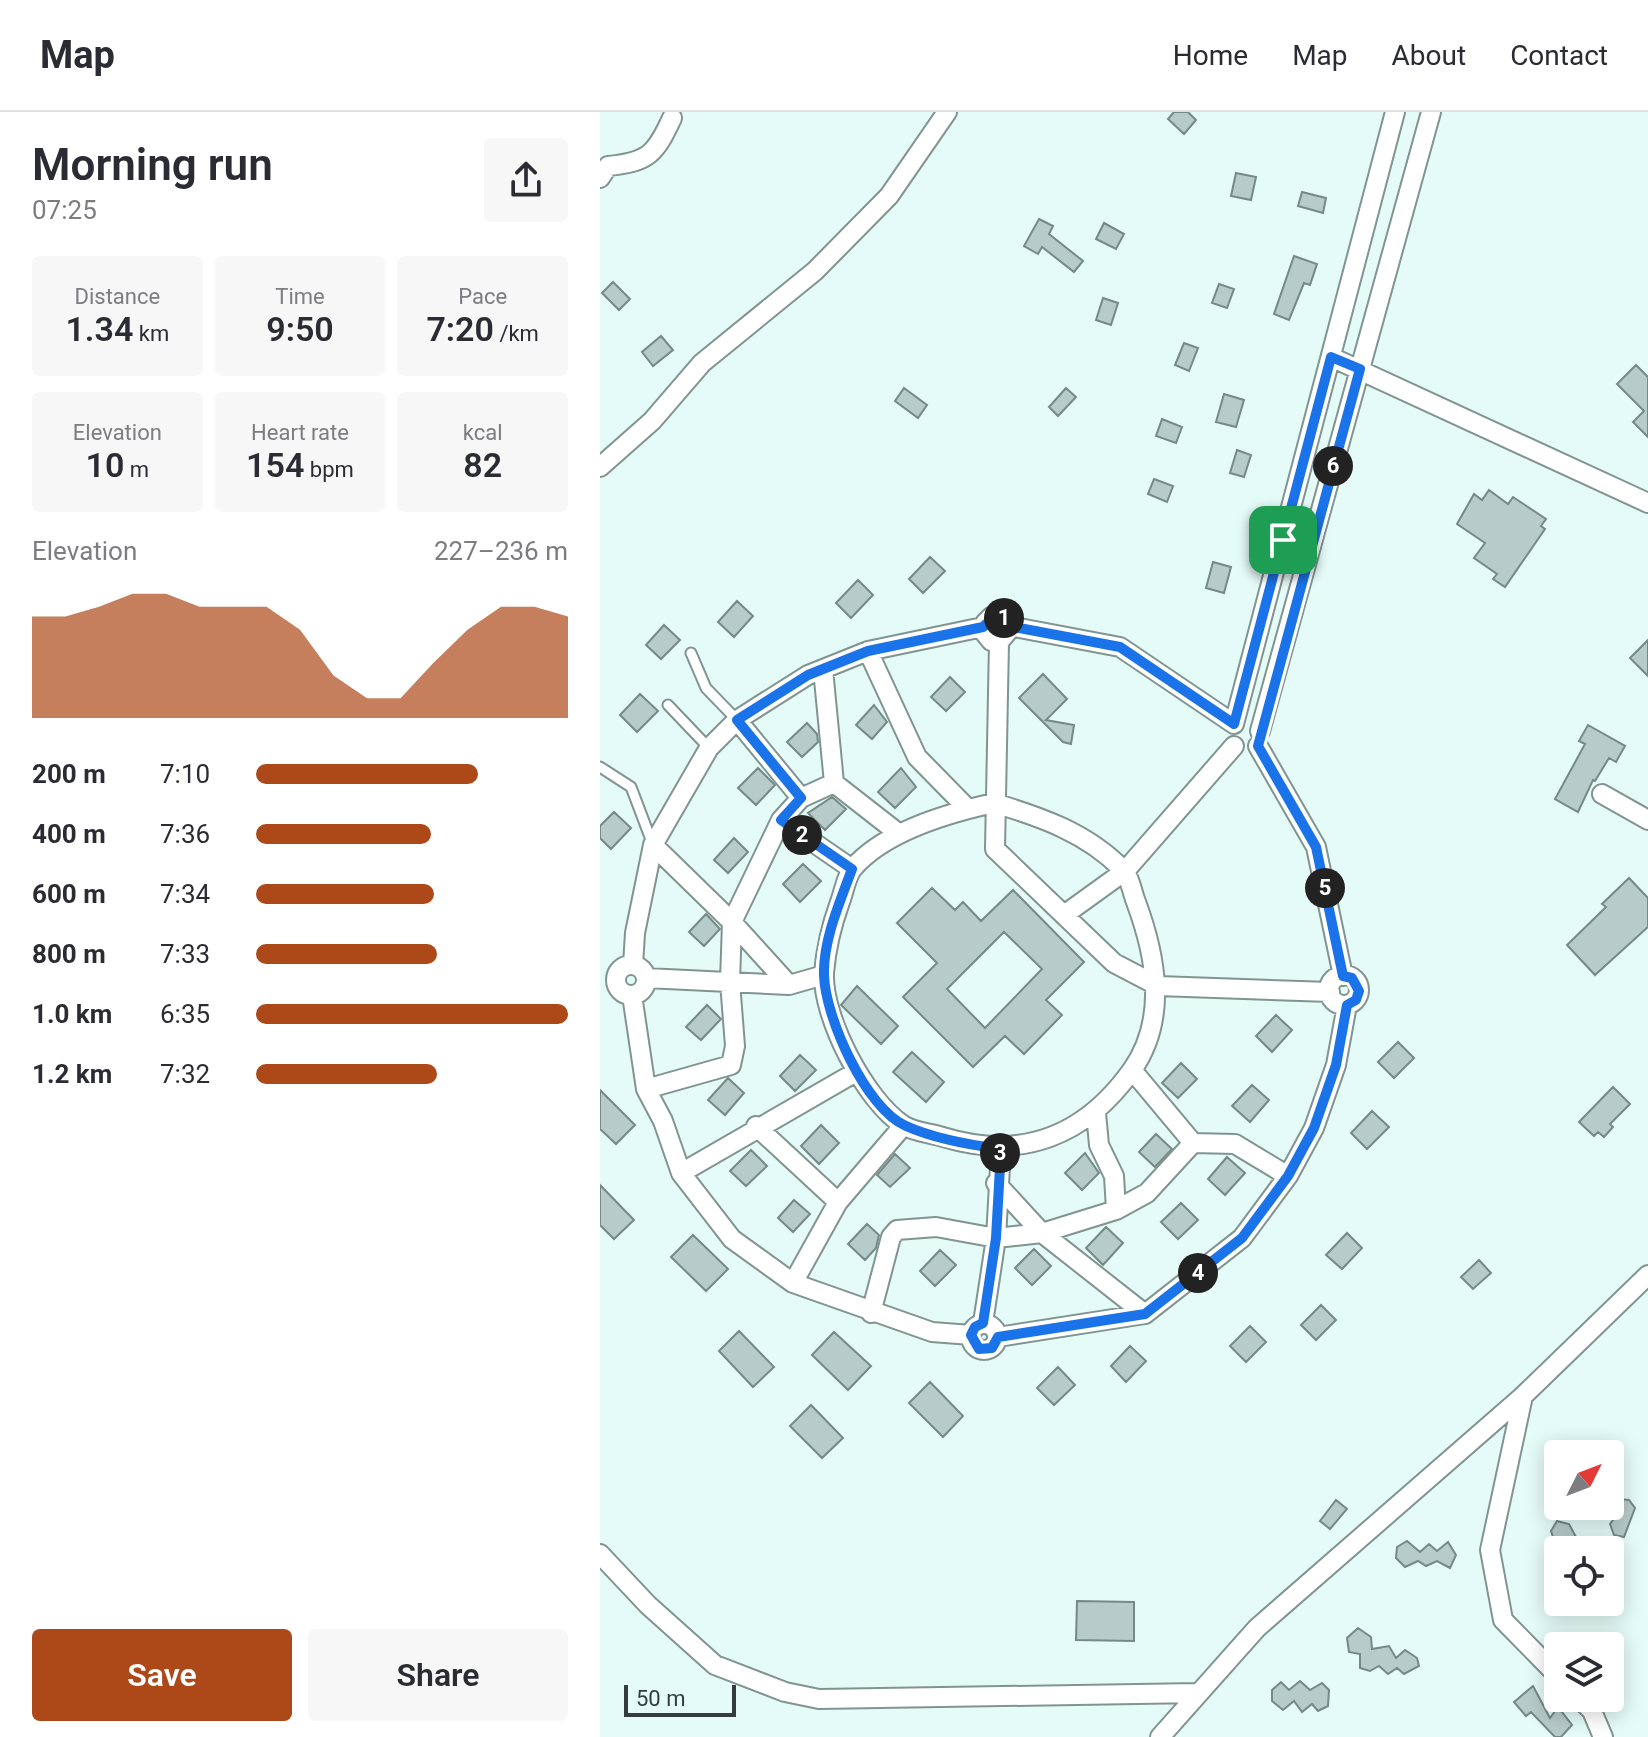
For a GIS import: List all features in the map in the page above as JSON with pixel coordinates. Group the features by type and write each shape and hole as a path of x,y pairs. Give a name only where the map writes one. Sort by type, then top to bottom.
{"street":[{"path":"600,467 652,421 702,363 815,271 889,196 947,112"},
{"path":"1395,112 1229,737 1234,746 1248,752 1259,738 1431,112"},
{"path":"600,178 608,166 639,163 659,147 672,118"},
{"path":"1331,357 1648,503"},
{"path":"824,975 789,985 730,982 640,972 619,971 616,981 620,990 632,995 641,992 640,972 635,933 653,845 709,748 737,720 823,669 868,651 983,627 987,639 1004,634 1120,647 1234,724 1249,720 1316,847 1343,976"},
{"path":"1004,634 994,803 995,849 1114,963 1158,986 1330,992"},
{"path":"868,651 917,757 968,809"},
{"path":"823,669 834,783 898,833"},
{"path":"737,720 801,798"},
{"path":"1064,915 1125,871 1234,746"},
{"path":"646,1089 731,1065 735,1046 730,982 732,922 781,820 801,798 834,783"},
{"path":"1602,794 1648,820"},
{"path":"994,803 1039,817 1077,834 1125,871 1144,925 1158,986 1142,1053 1132,1070 1096,1113 1070,1129 1001,1149 969,1145 903,1126 856,1072 838,1034 824,975 834,919 852,869 898,833 994,803"},
{"path":"781,820 852,869"},
{"path":"653,845 732,922 789,985"},
{"path":"1343,976 1352,978 1359,991 1356,1000 1347,1005 1338,1003 1330,992 1335,979 1343,976"},
{"path":"632,995 646,1089 663,1121 681,1173 732,1239 793,1283 871,1313 932,1332 995,1329 998,1337 1145,1314 1242,1238 1288,1176 1314,1128 1336,1065 1347,1005"},
{"path":"1132,1070 1193,1143"},
{"path":"681,1173 756,1126 856,1072"},
{"path":"1096,1113 1099,1145 1114,1176 1116,1210"},
{"path":"756,1126 838,1202"},
{"path":"793,1283 838,1202 903,1126"},
{"path":"871,1313 891,1237 897,1230 906,1227 936,1227 996,1238 1042,1233 1116,1210 1147,1193 1193,1143 1235,1144 1288,1176"},
{"path":"977,1329 996,1238 996,1183 1001,1149"},
{"path":"1114,1176 1147,1193"},
{"path":"996,1183 1042,1233 1145,1314"},
{"path":"1160,1737 1257,1628 1523,1396 1648,1275"},
{"path":"1523,1396 1490,1550 1503,1620 1544,1662"},
{"path":"600,1554 648,1605 715,1665 785,1692 819,1699 1198,1693"},
{"path":"1592,1712 1603,1737"}],"lane":[{"path":"691,653 706,688 737,720"},
{"path":"668,705 709,748"},
{"path":"600,767 631,787 653,845"}],"building":[{"path":"1174,112 1188,112 1196,120 1184,134 1168,119"},
{"path":"1236,173 1256,177 1251,200 1231,196"},
{"path":"1302,192 1326,198 1323,213 1298,206"},
{"path":"1039,219 1053,226 1049,234 1083,261 1074,272 1042,247 1038,254 1024,246"},
{"path":"1104,223 1124,234 1116,249 1096,239"},
{"path":"1294,256 1317,264 1310,285 1304,283 1289,320 1274,314"},
{"path":"613,282 630,299 619,310 602,293"},
{"path":"1219,284 1234,289 1227,308 1212,303"},
{"path":"1103,298 1118,303 1111,325 1096,320"},
{"path":"661,336 673,350 653,366 642,352"},
{"path":"1184,343 1198,348 1189,371 1175,365"},
{"path":"1636,365 1648,377 1648,437 1633,422 1644,411 1617,384"},
{"path":"904,388 927,405 918,418 895,401"},
{"path":"1066,388 1076,397 1058,416 1049,407"},
{"path":"1224,394 1244,400 1236,427 1216,422"},
{"path":"1162,419 1182,427 1176,443 1156,436"},
{"path":"1237,450 1251,455 1244,477 1230,473"},
{"path":"1154,479 1173,486 1167,502 1148,494"},
{"path":"1489,490 1508,504 1513,497 1546,519 1541,526 1545,529 1505,587 1493,579 1497,574 1474,558 1485,543 1457,524 1474,494 1482,500"},
{"path":"930,557 945,571 923,593 909,579"},
{"path":"1213,562 1231,567 1224,593 1206,588"},
{"path":"858,580 873,595 851,618 836,603"},
{"path":"737,601 753,616 734,637 718,622"},
{"path":"664,625 680,640 661,659 646,645"},
{"path":"1648,640 1648,676 1630,658"},
{"path":"1043,674 1067,699 1046,720 1074,725 1071,744 1063,742 1019,698"},
{"path":"950,677 965,692 946,711 931,697"},
{"path":"640,694 658,711 637,732 620,715"},
{"path":"874,705 887,722 872,739 856,725"},
{"path":"807,723 817,734 818,742 802,757 787,742"},
{"path":"1588,725 1625,746 1616,762 1609,758 1593,780 1578,812 1555,799 1585,744 1579,741"},
{"path":"758,768 775,785 756,805 738,788"},
{"path":"901,768 916,787 895,808 878,792"},
{"path":"832,797 846,809 825,830 808,813"},
{"path":"614,812 631,828 611,849 600,838 600,826"},
{"path":"734,838 748,852 728,873 714,860"},
{"path":"803,864 821,881 800,902 783,884"},
{"path":"1629,878 1648,898 1648,927 1595,975 1567,945 1606,907 1602,904"},
{"path":"932,888 955,910 963,902 981,921 1013,890 1084,962 1046,1000 1062,1015 1024,1054 1005,1036 973,1067 903,997 937,963 897,923","holes":["1004,932 1042,969 985,1028 947,989"]},
{"path":"706,914 720,929 704,946 689,932"},
{"path":"857,986 898,1026 881,1044 841,1005"},
{"path":"707,1005 721,1019 701,1040 686,1027"},
{"path":"1276,1015 1292,1030 1272,1052 1256,1036"},
{"path":"1398,1042 1414,1058 1394,1078 1378,1062"},
{"path":"912,1052 944,1082 926,1102 893,1072"},
{"path":"800,1055 816,1070 795,1091 780,1076"},
{"path":"1181,1063 1197,1079 1178,1098 1162,1083"},
{"path":"728,1078 744,1093 725,1115 708,1100"},
{"path":"1252,1085 1269,1100 1250,1122 1232,1106"},
{"path":"1613,1087 1630,1104 1610,1124 1613,1127 1604,1137 1598,1132 1594,1136 1579,1122"},
{"path":"600,1090 635,1125 616,1144 600,1129"},
{"path":"1372,1111 1389,1127 1367,1149 1351,1133"},
{"path":"821,1125 839,1143 819,1164 801,1146"},
{"path":"1156,1134 1172,1149 1155,1167 1139,1152"},
{"path":"751,1150 767,1166 746,1186 730,1171"},
{"path":"1085,1153 1099,1173 1082,1190 1065,1173"},
{"path":"895,1154 910,1168 890,1187 877,1175"},
{"path":"1227,1157 1245,1173 1225,1195 1208,1179"},
{"path":"600,1185 634,1220 614,1239 600,1225"},
{"path":"794,1200 810,1214 793,1232 778,1218"},
{"path":"1181,1203 1198,1220 1178,1239 1161,1222"},
{"path":"867,1224 879,1235 876,1248 865,1260 848,1244"},
{"path":"1106,1227 1123,1243 1103,1265 1086,1248"},
{"path":"1347,1233 1362,1248 1342,1269 1326,1255"},
{"path":"693,1235 728,1269 706,1291 671,1257"},
{"path":"1034,1249 1051,1266 1032,1285 1015,1268"},
{"path":"940,1250 956,1265 935,1286 920,1271"},
{"path":"1479,1260 1491,1273 1473,1289 1461,1277"},
{"path":"1321,1305 1336,1320 1316,1340 1301,1325"},
{"path":"1250,1326 1266,1342 1246,1362 1230,1346"},
{"path":"739,1331 774,1367 753,1387 719,1351"},
{"path":"834,1332 871,1366 848,1390 812,1355"},
{"path":"1130,1346 1146,1361 1126,1382 1111,1366"},
{"path":"1058,1367 1075,1385 1054,1405 1037,1388"},
{"path":"930,1382 963,1416 943,1437 909,1403"},
{"path":"811,1405 843,1438 822,1458 790,1426"},
{"path":"1336,1500 1347,1509 1330,1529 1320,1521"},
{"path":"1624,1500 1629,1500 1635,1508 1624,1537 1614,1535 1610,1524 1613,1520 1624,1520"},
{"path":"1557,1521 1569,1524 1575,1536 1553,1536 1551,1531"},
{"path":"1407,1541 1420,1552 1429,1544 1437,1551 1448,1542 1456,1555 1450,1568 1437,1561 1426,1566 1418,1561 1405,1567 1396,1558 1397,1547"},
{"path":"1077,1601 1134,1602 1134,1641 1076,1640"},
{"path":"1358,1628 1371,1637 1372,1649 1389,1646 1396,1658 1405,1650 1417,1658 1419,1666 1404,1674 1397,1668 1388,1674 1379,1666 1370,1671 1360,1668 1360,1654 1349,1652 1347,1638"},
{"path":"1300,1681 1310,1690 1322,1683 1329,1690 1328,1706 1318,1711 1312,1704 1302,1712 1294,1701 1283,1710 1272,1701 1272,1690 1281,1682 1289,1690"},
{"path":"1533,1686 1544,1712 1550,1718 1554,1712 1562,1712 1572,1725 1561,1737 1555,1737 1531,1712 1526,1716 1514,1702"}],"route":[{"path":"1331,357 1360,369 1258,746 1316,847 1343,976 1356,981 1359,991 1356,1000 1347,1005 1336,1065 1314,1128 1288,1176 1242,1238 1145,1314 998,1337 992,1348 979,1349 972,1344 971,1335 975,1327 983,1323 996,1238 996,1183 1001,1149 969,1145 903,1126 875,1098 856,1072 838,1034 824,975 834,919 852,869 781,820 801,798 737,720 808,675 868,651 983,627 987,619 1000,616 1009,626 1120,647 1234,724 1283,540 1331,357"}]}
